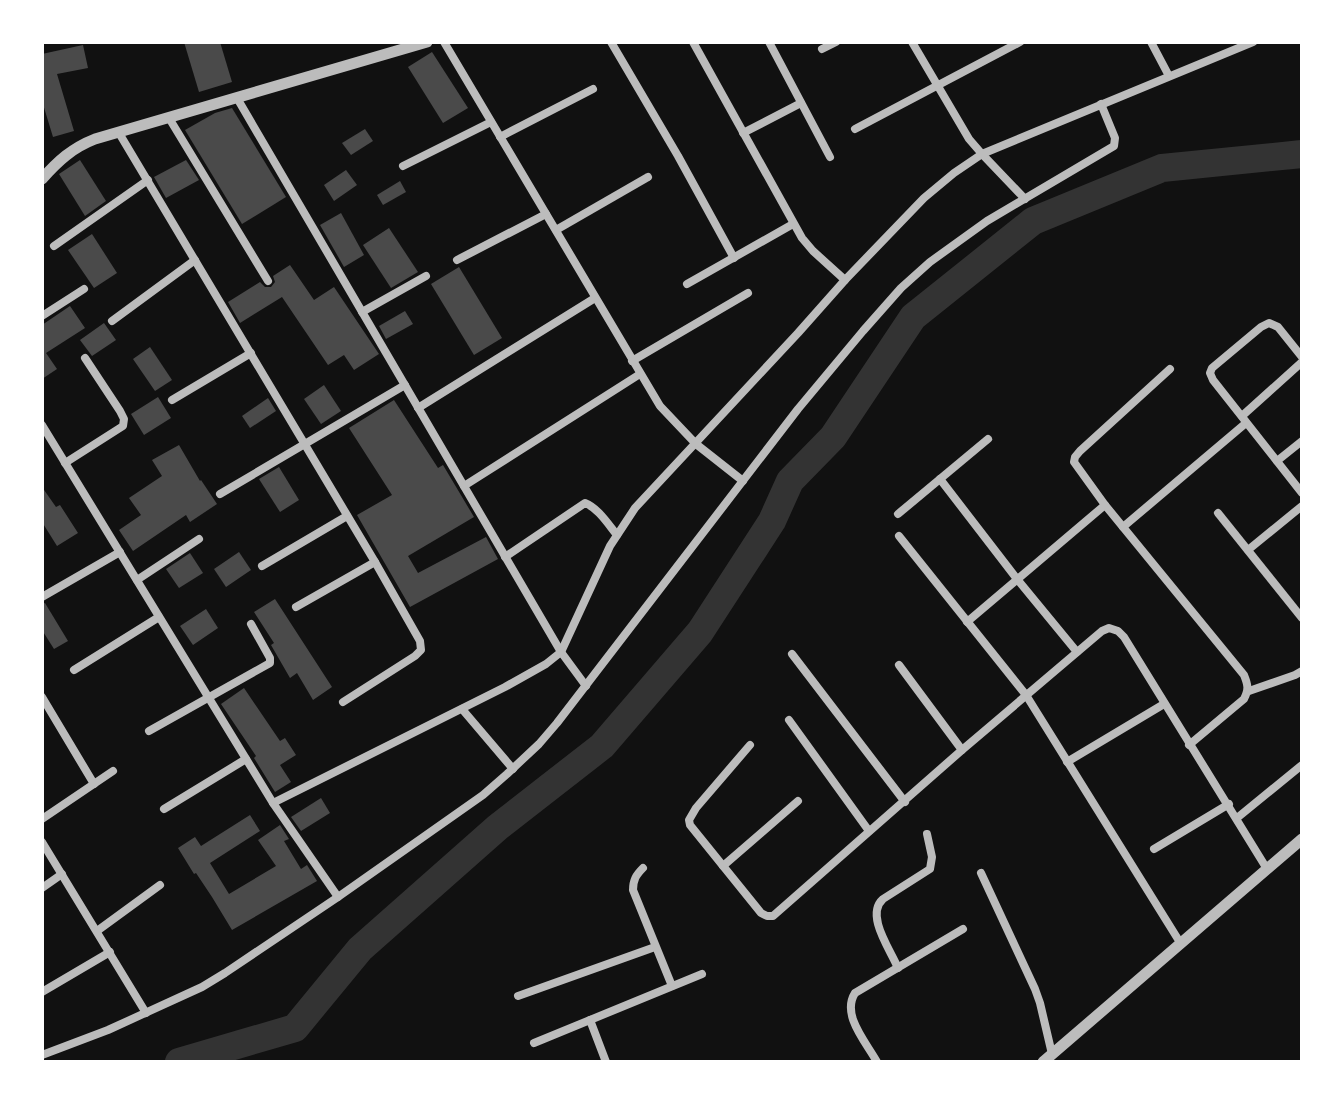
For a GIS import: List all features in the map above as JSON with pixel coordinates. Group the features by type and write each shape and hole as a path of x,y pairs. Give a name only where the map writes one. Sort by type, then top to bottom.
{"street":[{"path":"42,179 79,145 427,42"},
{"path":"444,42 660,406 696,444 743,481"},
{"path":"611,42 734,258"},
{"path":"693,42 793,224 813,251 845,280"},
{"path":"769,42 830,157"},
{"path":"822,49 836,42"},
{"path":"912,42 969,139 1025,199"},
{"path":"855,129 1020,42"},
{"path":"1151,42 1169,76"},
{"path":"273,803 462,709 546,664 561,652 617,535 635,508 845,280 924,198 954,173 982,154 1253,42"},
{"path":"500,137 593,89"},
{"path":"237,98 561,652 586,686"},
{"path":"743,133 801,103"},
{"path":"42,1055 108,1030 214,980 483,795 513,769 548,733 586,686 798,409 901,288 961,239 1114,146 1115,138 1101,104"},
{"path":"169,118 268,281"},
{"path":"403,166 491,122"},
{"path":"119,133 420,641 421,650 415,656 343,702"},
{"path":"556,230 648,177"},
{"path":"54,246 148,180"},
{"path":"457,260 546,214"},
{"path":"687,284 793,224"},
{"path":"112,321 195,260"},
{"path":"362,312 426,276"},
{"path":"42,316 84,289"},
{"path":"632,361 748,293"},
{"path":"418,408 595,298"},
{"path":"1123,527 1244,419 1302,359 1278,327 1269,323 1212,368 1210,373 1213,380 1244,419 1302,493"},
{"path":"172,400 251,353"},
{"path":"65,463 123,426 124,419 85,358"},
{"path":"1170,369 1075,457 1074,462 1105,505 1244,675 1249,691"},
{"path":"464,486 640,374"},
{"path":"220,494 405,385"},
{"path":"43,431 273,803 338,897"},
{"path":"898,514 988,439"},
{"path":"1277,461 1302,441"},
{"path":"940,479 1077,652"},
{"path":"505,557 585,503 596,510 617,535"},
{"path":"967,622 1105,505"},
{"path":"1248,550 1302,506"},
{"path":"1218,513 1302,618"},
{"path":"262,566 347,516"},
{"path":"899,536 1026,695 1181,944"},
{"path":"137,580 199,539"},
{"path":"42,597 120,552"},
{"path":"296,607 375,562"},
{"path":"74,670 159,617"},
{"path":"149,731 270,663 251,624"},
{"path":"750,745 689,820 761,913 773,916 1026,695 1109,628 1124,637 1267,869"},
{"path":"792,654 905,802"},
{"path":"899,665 962,750"},
{"path":"1189,745 1244,699 1249,691 1302,671"},
{"path":"42,697 94,784"},
{"path":"1067,762 1164,704"},
{"path":"462,709 513,769"},
{"path":"789,720 869,831"},
{"path":"164,809 246,759"},
{"path":"1237,818 1302,765"},
{"path":"42,819 113,771"},
{"path":"723,866 798,801"},
{"path":"1154,849 1229,804"},
{"path":"898,968 875,912 877,904 883,899 930,869 932,857 927,834"},
{"path":"1048,1058 1302,839"},
{"path":"42,842 146,1013"},
{"path":"643,868 636,874 633,890 672,986"},
{"path":"981,873 1035,989 1048,1058"},
{"path":"42,888 62,874"},
{"path":"97,931 160,885"},
{"path":"877,1062 850,1009 855,993 963,929"},
{"path":"518,996 655,947"},
{"path":"42,992 110,952"},
{"path":"534,1043 702,974"},
{"path":"590,1020 606,1062"}],"building":[{"path":"184,42 220,42 232,82 199,92"},
{"path":"83,45 88,68 57,74 74,131 53,137 42,101 42,54"},
{"path":"432,52 468,108 443,123 408,67"},
{"path":"232,108 286,197 242,224 185,130 215,113"},
{"path":"365,129 373,141 351,155 342,143"},
{"path":"80,160 106,201 85,216 59,174"},
{"path":"186,160 199,180 166,198 154,177"},
{"path":"346,170 357,185 334,201 324,185"},
{"path":"400,181 406,192 383,205 377,195"},
{"path":"341,213 364,255 344,267 320,225"},
{"path":"389,228 418,272 391,288 363,245"},
{"path":"92,234 117,273 94,288 68,250"},
{"path":"290,265 314,300 334,287 379,354 354,370 344,355 328,365 282,297 240,323 228,302 260,282 265,287 271,287 275,282 273,276"},
{"path":"459,267 502,338 474,355 431,284"},
{"path":"70,306 85,328 46,353 57,369 42,379 42,325"},
{"path":"405,311 413,324 386,339 379,326"},
{"path":"104,323 116,340 92,356 80,340"},
{"path":"150,347 172,380 155,391 133,359"},
{"path":"324,385 341,411 321,424 304,399"},
{"path":"158,397 171,418 144,435 131,414"},
{"path":"268,398 276,411 250,428 242,416"},
{"path":"394,400 438,468 443,465 474,517 408,556 418,573 486,537 498,559 410,607 357,515 392,495 349,428"},
{"path":"179,445 217,504 190,522 186,515 133,551 119,530 141,515 129,498 162,476 152,460"},
{"path":"279,467 299,500 280,512 259,479"},
{"path":"42,487 56,507 60,505 78,533 57,546 42,522"},
{"path":"239,552 251,570 226,587 214,569"},
{"path":"190,553 203,573 179,588 166,569"},
{"path":"275,599 332,687 313,700 297,673 290,678 271,645 274,643 254,612"},
{"path":"45,603 68,641 54,649 42,630 42,604"},
{"path":"206,609 218,628 193,645 180,626"},
{"path":"244,688 280,741 285,738 296,755 280,765 291,782 275,792 254,758 256,756 221,704"},
{"path":"321,798 330,813 301,831 291,817"},
{"path":"250,815 260,831 210,863 229,894 276,866 258,840 280,825 289,839 284,841 301,869 307,865 317,881 232,930 178,848 195,837 201,846"}],"waterway":[{"path":"179,1062 295,1028 360,949 498,827 602,746 700,632 772,521 790,481 833,437 913,317 1033,221 1162,168 1302,154"}]}
